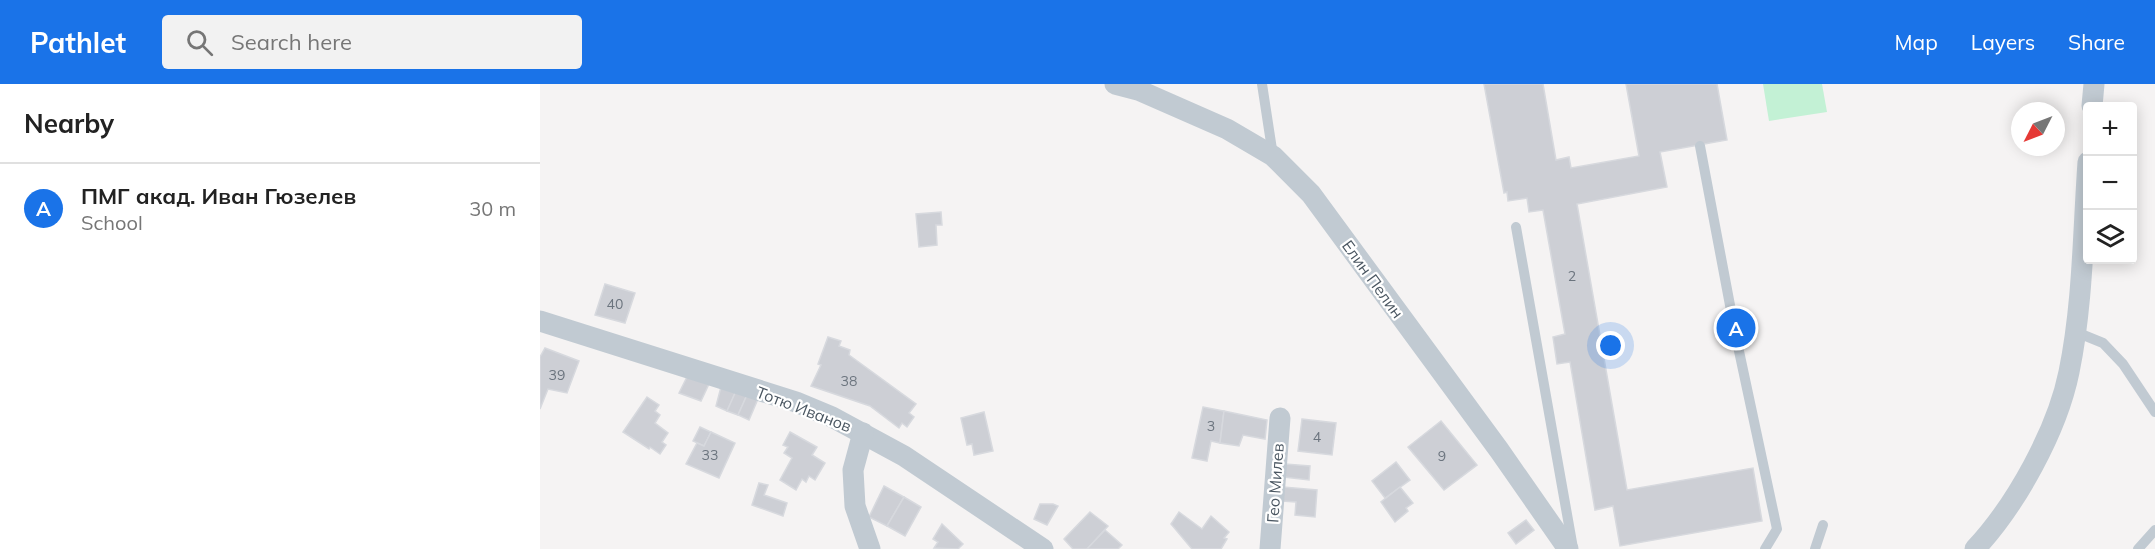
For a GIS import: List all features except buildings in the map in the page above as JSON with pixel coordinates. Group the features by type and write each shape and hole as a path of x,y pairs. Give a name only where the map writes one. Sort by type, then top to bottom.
{"street":[{"name":"Елин Пелин","path":"1115,84 1138,90 1227,129 1273,156 1311,194 1499,450 1568,549"},
{"path":"2092,102 2094,84"},
{"path":"1976,549 1990,533 2034,465 2060,405 2069,375 2076,332 2085,210"},
{"name":"Тотю Иванов","path":"540,321 796,402 832,417 904,456 1043,549"},
{"name":"Гео Милев","path":"1270,549 1280,418"},
{"path":"863,433 853,470 855,506 870,549"}],"lane":[{"path":"1263,84 1273,156"},
{"path":"1700,146 1736,337 1777,529 1765,549"},
{"path":"1516,227 1573,549"},
{"path":"2076,332 2103,343 2122,364 2155,412"},
{"path":"1815,549 1823,525"},
{"path":"2138,549 2155,530"}],"green space":[{"path":"1763,84 1822,84 1827,112 1769,121"}],"place":[{"name":"ПМГ акад. Иван Гюзелев","path":"1736,328"}]}
